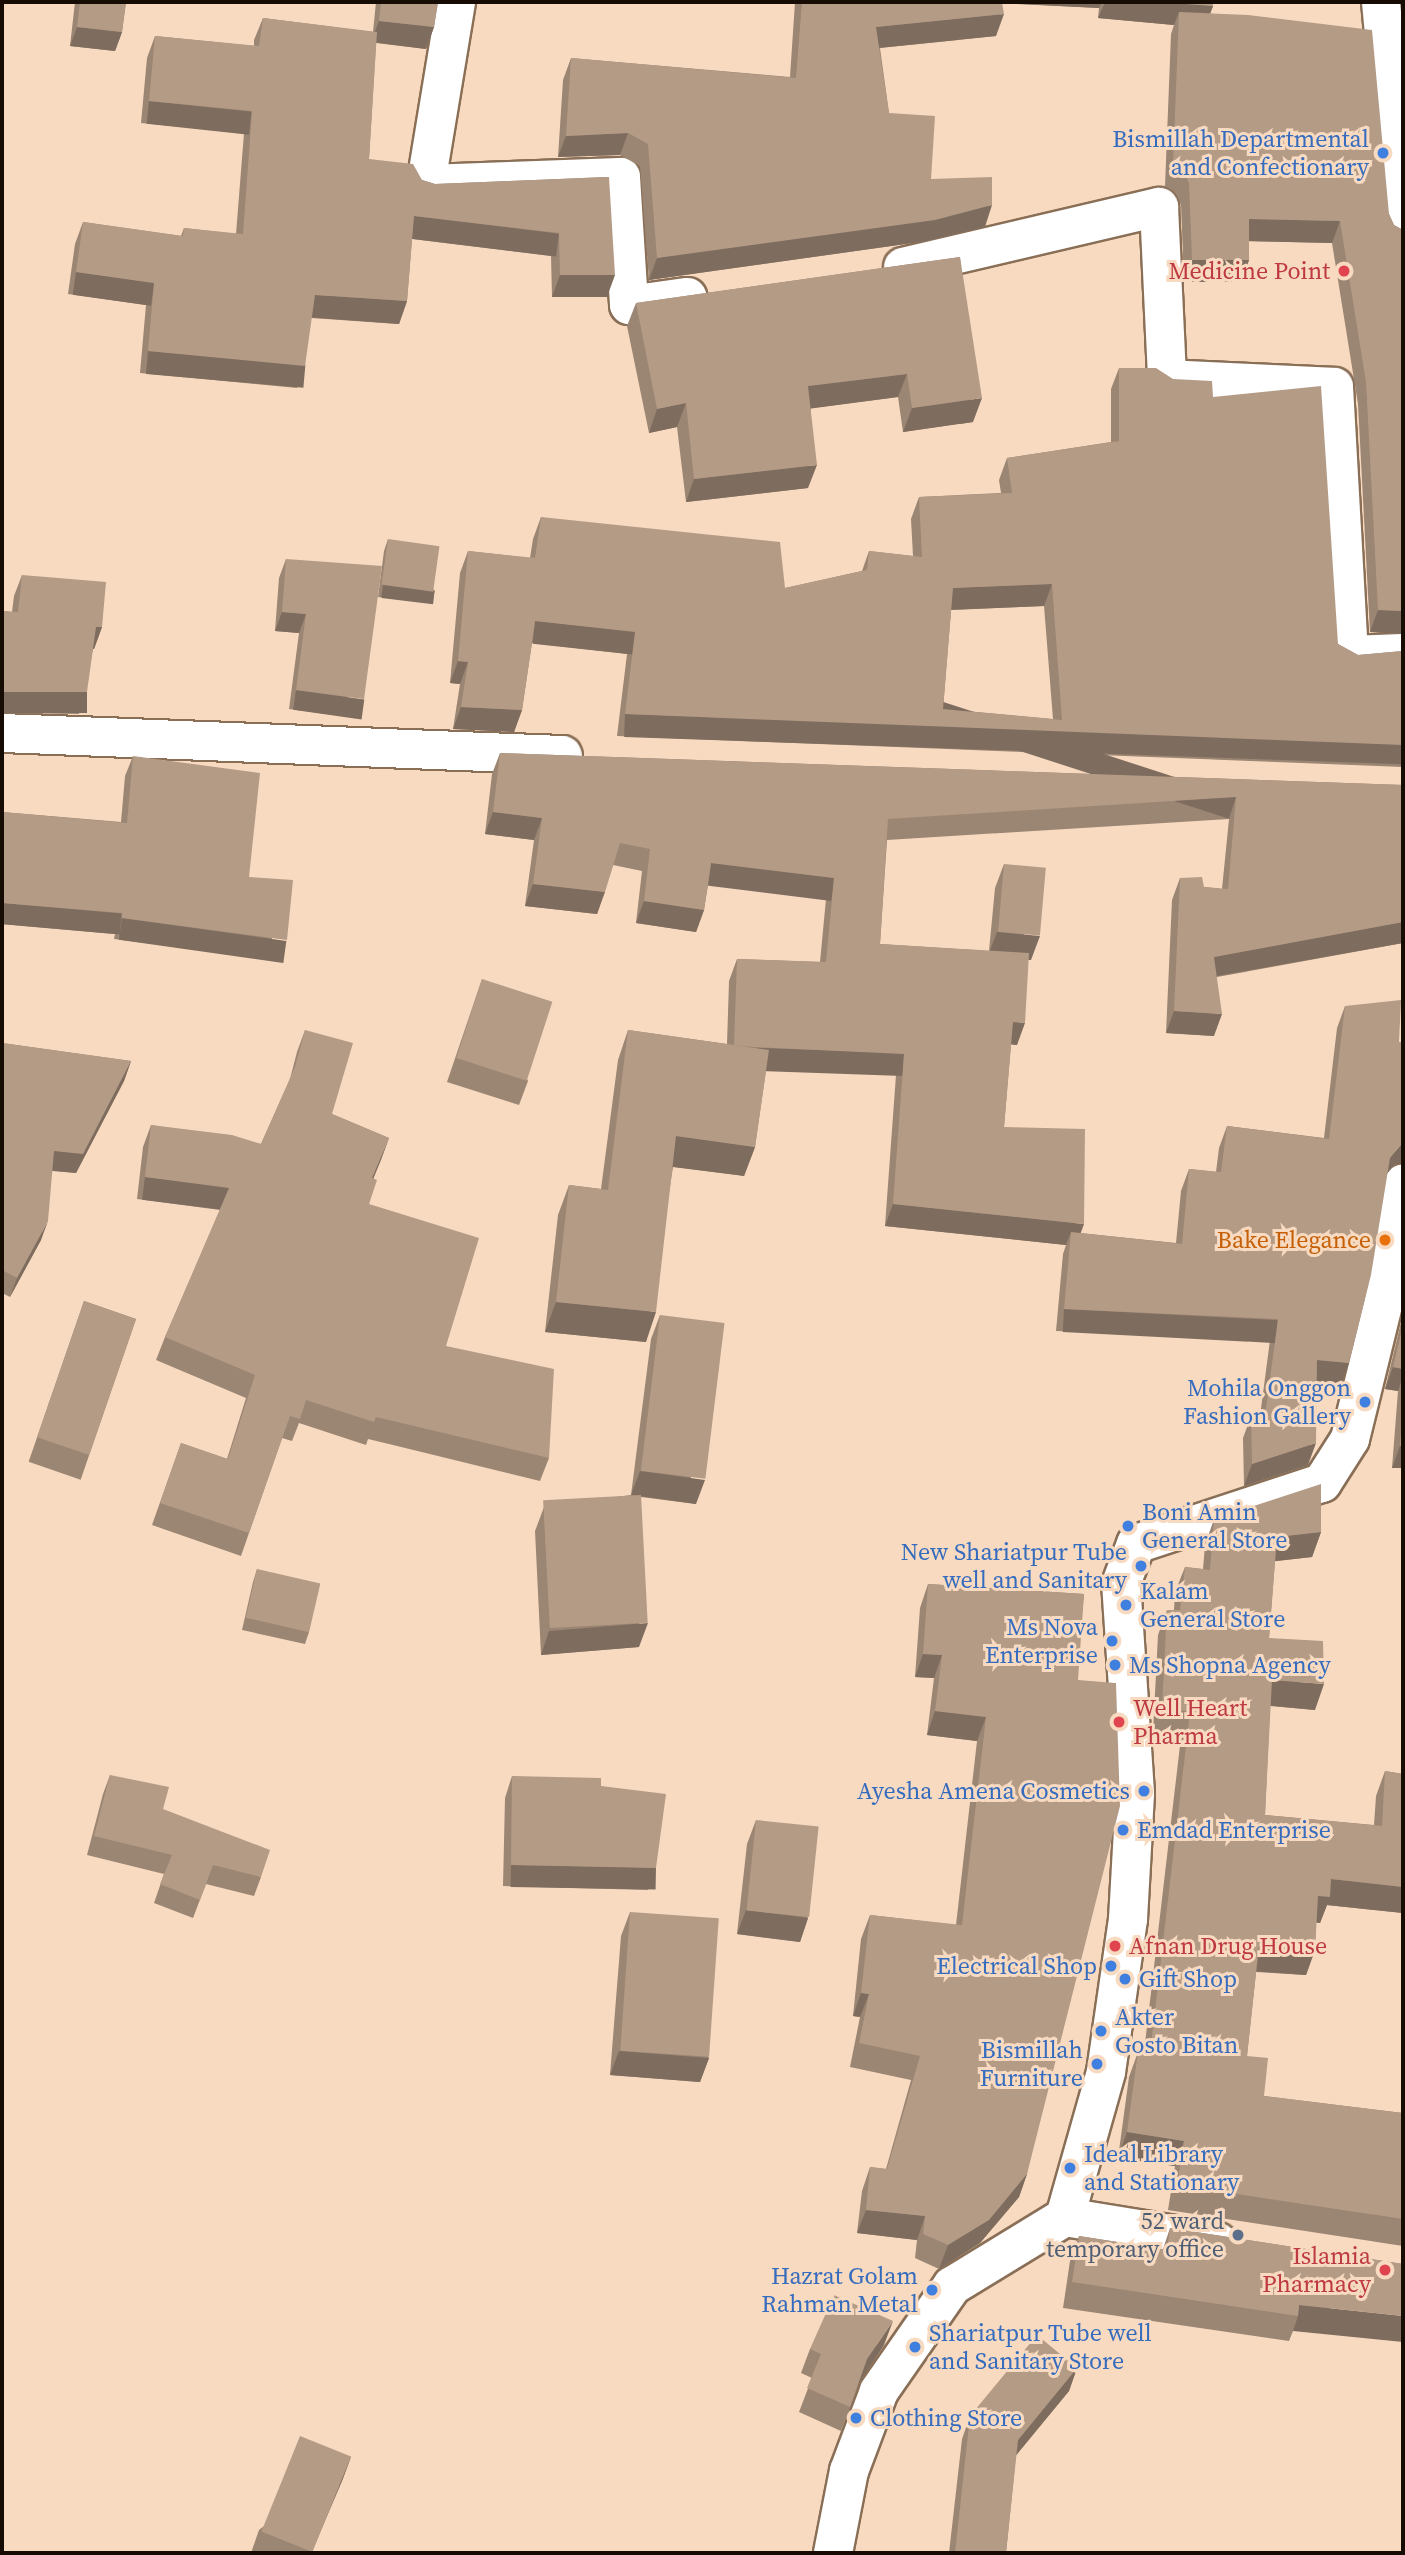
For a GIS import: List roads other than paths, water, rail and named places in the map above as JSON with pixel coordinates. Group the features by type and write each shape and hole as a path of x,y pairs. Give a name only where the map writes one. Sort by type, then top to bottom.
{"street":[{"path":"456,2 426,184 621,177 629,304 725,291"},
{"path":"1381,2 1403,234"},
{"path":"863,273 931,263 1159,207 1167,379 1334,387 1349,655 1403,653"},
{"path":"2,733 598,757"},
{"path":"1065,2217 1106,2073 1128,1919 1135,1793 1121,1584 1136,1544 1322,1483 1350,1439 1384,1301 1403,1184"},
{"path":"834,2553 849,2471 879,2391 952,2286 1065,2217 1254,2247"}],"place":[{"name":"Bismillah Departmental and Confectionary","path":"1383,153"},
{"name":"Medicine Point","path":"1344,271"},
{"name":"Bake Elegance","path":"1385,1240"},
{"name":"Mohila Onggon Fashion Gallery","path":"1365,1402"},
{"name":"Boni Amin General Store","path":"1128,1526"},
{"name":"New Shariatpur Tube well and Sanitary","path":"1141,1566"},
{"name":"Kalam General Store","path":"1126,1605"},
{"name":"Ms Nova Enterprise","path":"1112,1641"},
{"name":"Ms Shopna Agency","path":"1115,1665"},
{"name":"Well Heart Pharma","path":"1119,1722"},
{"name":"Ayesha Amena Cosmetics","path":"1144,1791"},
{"name":"Emdad Enterprise","path":"1123,1830"},
{"name":"Afnan Drug House","path":"1115,1946"},
{"name":"Electrical Shop","path":"1111,1966"},
{"name":"Gift Shop","path":"1125,1979"},
{"name":"Akter Gosto Bitan","path":"1101,2031"},
{"name":"Bismillah Furniture","path":"1097,2064"},
{"name":"Ideal Library and Stationary","path":"1070,2168"},
{"name":"52 ward temporary office","path":"1238,2235"},
{"name":"Islamia Pharmacy","path":"1385,2270"},
{"name":"Hazrat Golam Rahman Metal","path":"932,2290"},
{"name":"Shariatpur Tube well and Sanitary Store","path":"915,2347"},
{"name":"Clothing Store","path":"856,2418"}]}
